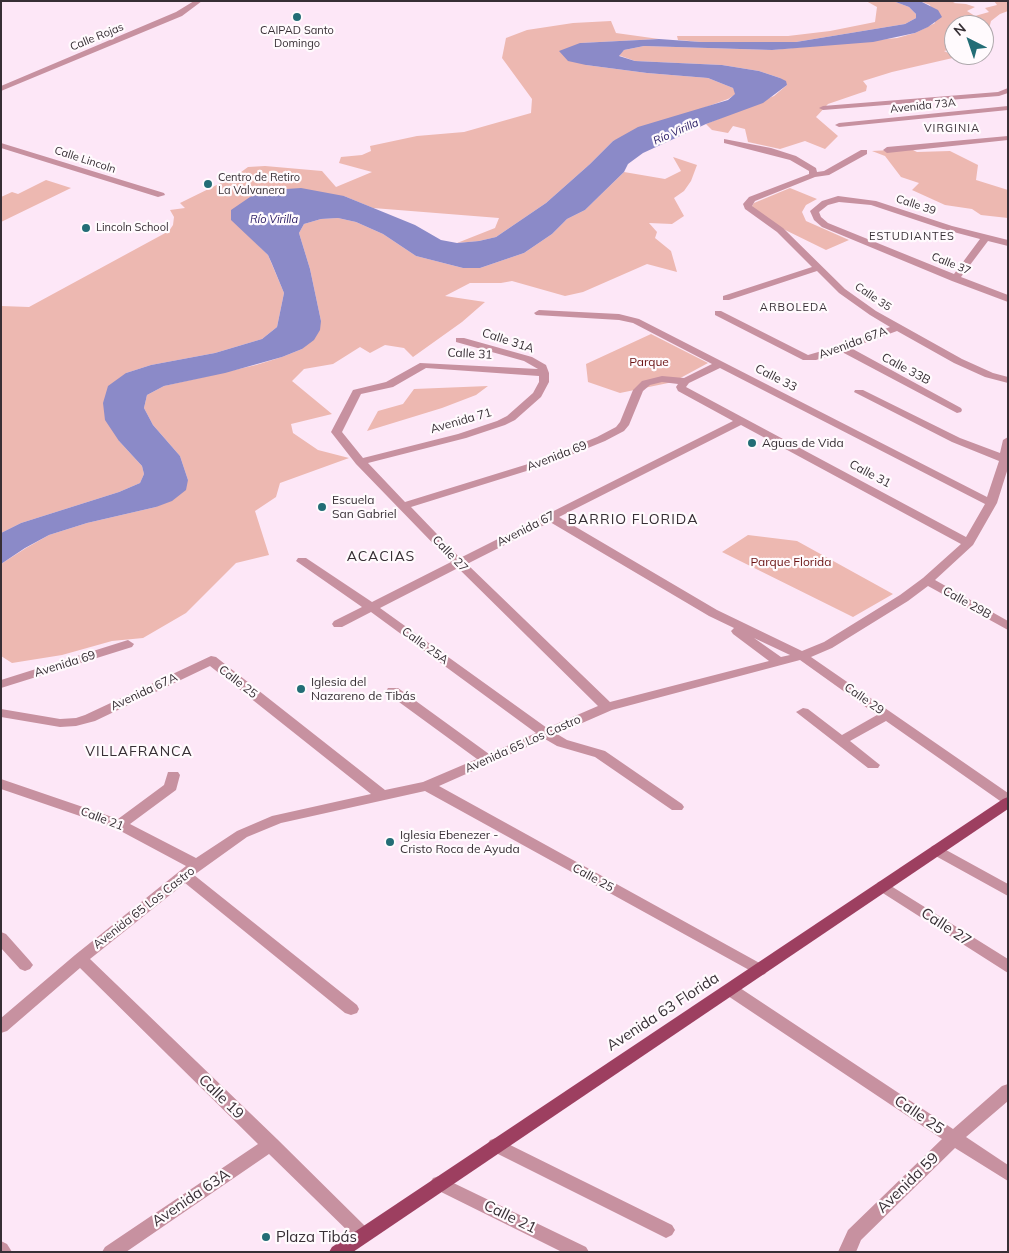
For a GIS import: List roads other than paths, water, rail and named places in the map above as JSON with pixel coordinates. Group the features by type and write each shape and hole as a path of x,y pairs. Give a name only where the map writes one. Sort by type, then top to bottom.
{"main road":[{"name":"Avenida 63 Florida","path":"338,1252 362,1234 731,990 1008,801"}],"street":[{"name":"Calle Rojas","path":"1,89 179,14 199,1"},
{"path":"823,108 999,94 1008,90"},
{"name":"Avenida 73A","path":"840,125 1008,108"},
{"path":"887,150 1008,138"},
{"path":"727,141 793,158 812,170 813,175 826,173 864,152"},
{"name":"Calle Lincoln","path":"1,145 161,195"},
{"name":"Calle 35","path":"813,175 752,199 747,204 749,210 780,230 842,291 873,313 958,360 989,375 1008,380"},
{"name":"Calle 39","path":"818,206 838,199 873,203 985,238 1008,243"},
{"name":"Calle 37","path":"818,206 814,211 817,218 825,225 1008,299"},
{"path":"955,279 985,238"},
{"path":"726,298 818,268"},
{"name":"Calle 33","path":"539,313 628,318 643,324 991,503"},
{"name":"Avenida 67A","path":"718,313 807,358 816,357 898,327"},
{"name":"Calle 31A","path":"460,340 528,359 542,367 544,373"},
{"name":"Calle 33B","path":"842,348 957,410"},
{"name":"Avenida 69","path":"404,506 545,462 601,439 620,429 625,424 638,390 646,383 662,379 683,384 721,364"},
{"name":"Calle 31","path":"364,389 389,385 424,365 544,373"},
{"name":"Avenida 71","path":"360,462 462,436 501,423 511,418 537,395 544,382 544,373"},
{"name":"Calle 31","path":"683,384 685,392 969,543"},
{"name":"Calle 27","path":"364,389 357,392 336,432 360,462 459,563 607,707"},
{"path":"859,392 956,440 1006,459"},
{"name":"Avenida 67","path":"338,624 741,421"},
{"name":"Avenida 65 Los Castro","path":"1,1027 80,959 186,876 197,865 242,834 277,819 427,786 607,707 802,656 828,645 904,598 927,581 969,543 1004,477 1008,440"},
{"name":"Calle 29","path":"551,517 713,613 802,656 1008,801"},
{"name":"Calle 25A","path":"302,561 372,607 546,734 562,743 600,754 677,807"},
{"name":"Calle 29B","path":"927,581 1008,626"},
{"name":"Calle 29","path":"713,613 779,662"},
{"name":"Avenida 69","path":"1,684 128,644"},
{"name":"Avenida 67A","path":"1,712 60,723 76,722 90,718 211,660"},
{"name":"Calle 25","path":"211,660 383,796"},
{"path":"393,691 488,760"},
{"path":"803,712 873,765"},
{"path":"842,740 887,715"},
{"path":"120,825 171,787 173,775"},
{"name":"Calle 21","path":"1,784 120,825 197,865"},
{"name":"Calle 25","path":"427,786 760,970"},
{"path":"937,850 1008,892"},
{"path":"186,876 351,1009"},
{"name":"Calle 27","path":"884,886 1008,967"},
{"path":"1,938 25,965"},
{"name":"Calle 19","path":"80,959 362,1234"},
{"name":"Calle 25","path":"731,990 1008,1174"},
{"name":"Avenida 59","path":"837,1252 851,1244 954,1138 1008,1091"},
{"name":"Avenida 63A","path":"111,1252 271,1144"},
{"path":"496,1145 666,1230"},
{"name":"Calle 21","path":"439,1183 580,1252"}],"water":[{"name":"Río Virilla","path":"893,1 920,1 938,10 942,17 915,33 873,42 772,50 644,46 624,50 619,56 635,61 722,65 759,71 786,81 787,85 763,103 706,124 643,153 628,164 624,172 585,210 567,219 552,234 524,253 480,268 463,268 416,256 383,234 356,222 338,218 321,219 304,224 299,233 310,269 321,321 320,330 314,340 302,349 282,357 225,373 164,386 147,395 144,408 153,425 180,456 188,480 186,490 172,501 156,507 87,523 49,535 1,564 1,533 21,523 119,492 140,483 144,474 142,466 119,441 105,420 103,403 108,386 126,373 151,365 215,353 262,339 277,327 284,293 272,264 268,255 231,220 231,210 250,197 271,190 301,188 344,196 415,225 441,240 457,243 496,237 546,203 613,141 638,127 728,100 735,94 733,88 708,78 586,65 568,61 559,51 580,43 659,39 701,42 796,42 905,24 916,18 916,14 909,7"}],"place":[{"name":"CAIPAD Santo Domingo","path":"297,17"},
{"name":"Centro de Retiro La Valvanera","path":"208,184"},
{"name":"Lincoln School","path":"86,228"},
{"name":"Aguas de Vida","path":"752,443"},
{"name":"Escuela San Gabriel","path":"322,507"},
{"name":"Iglesia del Nazareno de Tibás","path":"301,689"},
{"name":"Iglesia Ebenezer - Cristo Roca de Ayuda","path":"390,842"},
{"name":"Plaza Tibás","path":"266,1237"}],"district":[{"name":"VIRGINIA","path":"952,129"},
{"name":"ESTUDIANTES","path":"912,237"},
{"name":"ARBOLEDA","path":"794,308"},
{"name":"BARRIO FLORIDA","path":"633,520"},
{"name":"ACACIAS","path":"381,557"},
{"name":"VILLAFRANCA","path":"139,752"}],"park label":[{"name":"Parque","path":"649,362"},
{"name":"Parque Florida","path":"791,562"}]}
